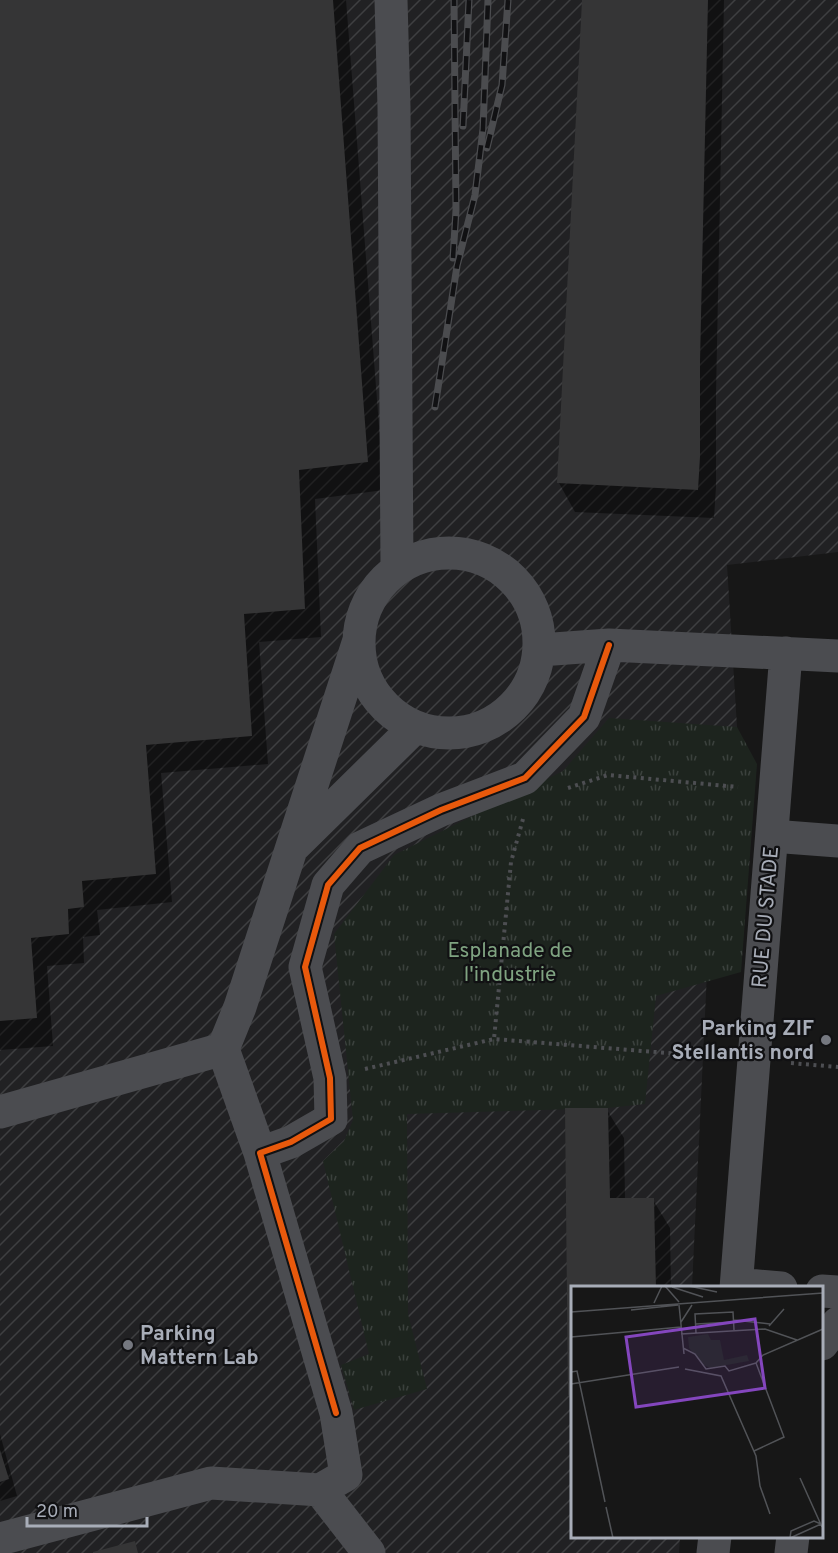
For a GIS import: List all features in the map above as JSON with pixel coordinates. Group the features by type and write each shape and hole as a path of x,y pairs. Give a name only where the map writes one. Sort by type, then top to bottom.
{"street":[{"path":"391,0 397,569"},
{"path":"0,1539 211,1483 320,1490 346,1475 336,1413 260,1153 223,1049 240,1007 292,849 359,640 364,613 377,590 397,569 423,556 452,552 481,558 506,572 526,594 537,621 540,650 533,678 519,702 497,720 471,731 443,734 415,727 391,712 373,691 362,666 359,640"},
{"path":"540,650 609,645 838,656"},
{"path":"260,1153 291,1142 331,1119 330,1078 305,967 328,885 360,848 441,810 525,778 585,717 609,645"},
{"name":"RUE DU STADE","path":"736,1286 786,654"},
{"path":"292,849 415,727"},
{"path":"772,836 838,841"},
{"path":"0,1112 223,1049"},
{"path":"823,1291 838,1292"},
{"path":"823,1343 838,1323"},
{"path":"320,1490 369,1553"},
{"path":"713,1553 715,1538"},
{"path":"791,1553 793,1538"}],"path":[{"path":"567,789 608,776 746,788"},
{"path":"494,1039 511,862 523,819 531,812"},
{"path":"330,1078 494,1039 724,1057"},
{"path":"789,1063 838,1067"}],"shaded area":[{"path":"0,0 838,0 838,552 727,565 737,727 710,910 692,1286 571,1286 571,1538 680,1538 679,1553 0,1553"}],"green space":[{"name":"Esplanade de l'industrie","path":"609,718 737,727 757,764 741,972 656,996 645,1104 608,1108 407,1114 408,1314 427,1389 354,1410 341,1365 369,1354 323,1161 344,1141 353,1120 334,934 394,855 563,771"}],"building":[{"path":"0,0 333,0 368,462 299,470 305,609 244,614 252,736 146,745 156,874 82,881 84,907 68,909 69,934 31,938 37,1018 0,1021"},
{"path":"582,0 708,0 698,490 557,483"},
{"path":"565,1108 608,1108 610,1198 654,1198 656,1286 571,1286 571,1396 568,1395"},
{"path":"0,1450 9,1479 0,1482"},
{"path":"135,1541 138,1553 93,1553 93,1552"}],"railway":[{"path":"453,258 456,210 454,0"},
{"path":"463,126 469,0"},
{"path":"435,407 457,266 475,195 483,129 488,0"},
{"path":"487,148 502,85 508,0"}],"cycle path":[{"path":"336,1413 260,1153 291,1142 331,1119 330,1078 305,967 328,885 360,848 441,810 525,778 584,717 609,645"}],"place":[{"name":"Parking ZIF Stellantis nord","path":"826,1040"},
{"name":"Parking Mattern Lab","path":"128,1345"}]}
